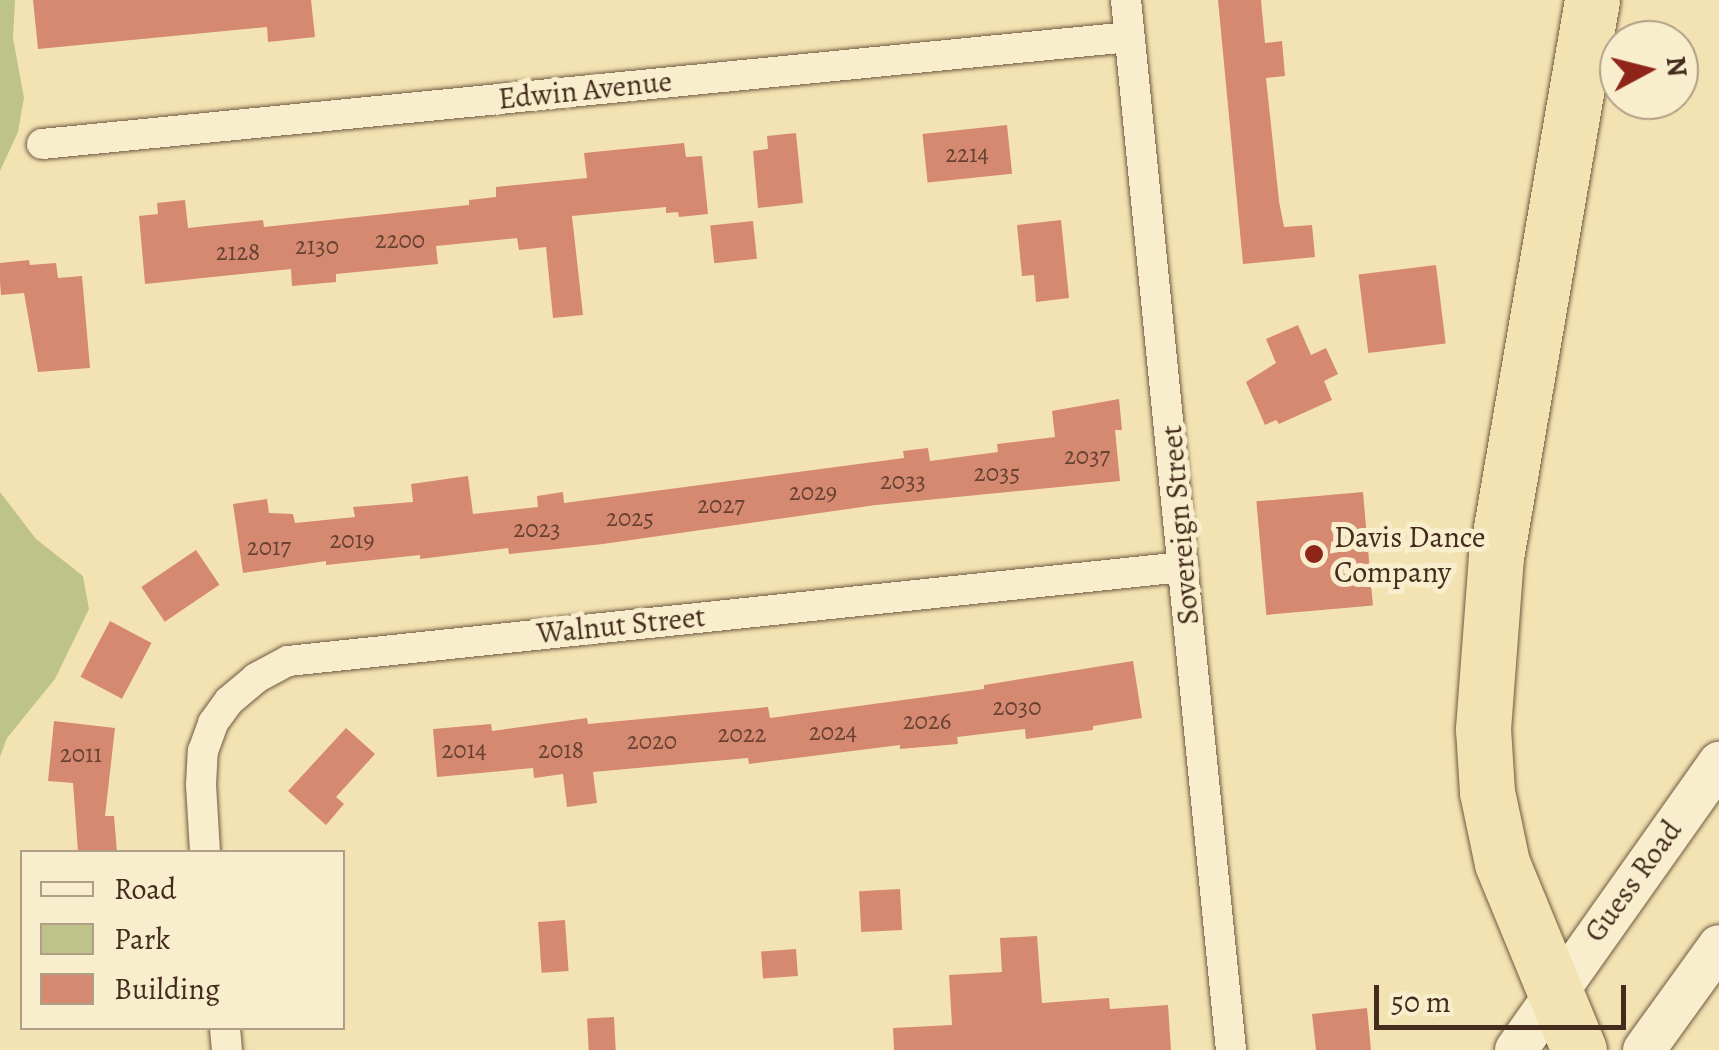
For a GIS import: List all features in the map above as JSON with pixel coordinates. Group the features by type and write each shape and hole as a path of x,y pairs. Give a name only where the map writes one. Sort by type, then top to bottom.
{"highway":[{"path":"1579,1050 1552,994 1502,864 1490,810 1484,679 1496,557 1592,0"}],"main road":[{"name":"Guess Road","path":"1516,1050 1719,763"},
{"path":"1644,1050 1719,946"}],"street":[{"name":"Sovereign Street","path":"1126,0 1230,1050"},
{"name":"Edwin Avenue","path":"42,144 1129,37"},
{"name":"Walnut Street","path":"206,850 201,785 203,751 213,722 229,701 256,678 288,662 1184,567"}],"green space":[{"path":"0,0 15,0 13,38 24,98 18,132 0,171"},
{"path":"0,492 36,539 83,576 89,609 55,679 7,738 0,757"}],"building":[{"path":"33,0 311,0 315,37 268,42 267,27 38,49"},
{"path":"1218,0 1261,0 1265,43 1282,41 1285,76 1266,78 1279,201 1284,227 1312,225 1315,257 1243,264"},
{"path":"1007,125 1012,174 928,183 922,134"},
{"path":"796,133 803,203 758,208 753,151 768,149 767,136"},
{"path":"684,143 686,157 702,156 708,214 679,217 678,212 666,213 666,207 572,216 583,315 553,318 546,247 519,250 517,238 436,246 438,264 336,274 336,282 292,286 291,269 145,284 139,216 158,214 157,203 185,200 188,228 263,220 264,227 469,205 469,200 496,197 496,187 587,178 584,153"},
{"path":"1061,220 1069,298 1036,302 1034,275 1022,276 1017,225"},
{"path":"753,221 757,259 714,263 710,225"},
{"path":"29,260 30,265 56,263 58,278 82,276 90,368 38,372 24,293 1,295 0,263"},
{"path":"1436,265 1446,343 1368,353 1359,275"},
{"path":"1298,325 1311,355 1326,348 1338,374 1324,381 1332,400 1279,424 1276,420 1265,425 1246,382 1276,363 1266,339"},
{"path":"1119,399 1122,430 1115,430 1120,481 876,505 509,554 508,548 420,559 420,555 326,565 326,561 243,573 233,504 267,499 269,513 293,514 295,523 355,517 353,507 413,502 411,484 468,476 473,514 538,507 537,496 563,492 564,503 904,458 903,451 928,448 930,461 998,452 997,444 1055,437 1052,411"},
{"name":"Davis Dance Company","path":"1363,492 1373,606 1266,615 1256,501"},
{"path":"196,550 219,585 165,622 141,587"},
{"path":"110,621 151,643 122,699 80,677"},
{"path":"1133,661 1142,718 1093,726 1093,730 1026,739 1025,729 957,737 958,744 900,749 900,745 749,764 748,758 593,772 597,803 567,807 563,774 534,778 533,768 437,777 433,729 491,724 492,731 587,718 588,724 768,707 770,718 984,689 984,685"},
{"path":"54,721 115,728 105,816 114,816 117,850 78,850 73,783 48,781"},
{"path":"346,728 375,754 336,797 344,804 326,825 288,791"},
{"path":"900,889 902,930 861,932 859,891"},
{"path":"565,920 569,971 542,973 538,922"},
{"path":"1037,936 1042,1003 1109,998 1110,1009 1168,1005 1171,1050 894,1050 893,1028 952,1025 949,975 1002,972 1000,938"},
{"path":"796,949 798,976 763,978 761,951"},
{"path":"1367,1008 1371,1050 1316,1050 1312,1014"},
{"path":"614,1017 616,1050 589,1050 587,1018"}],"place":[{"name":"Davis Dance Company","path":"1314,554"}]}
